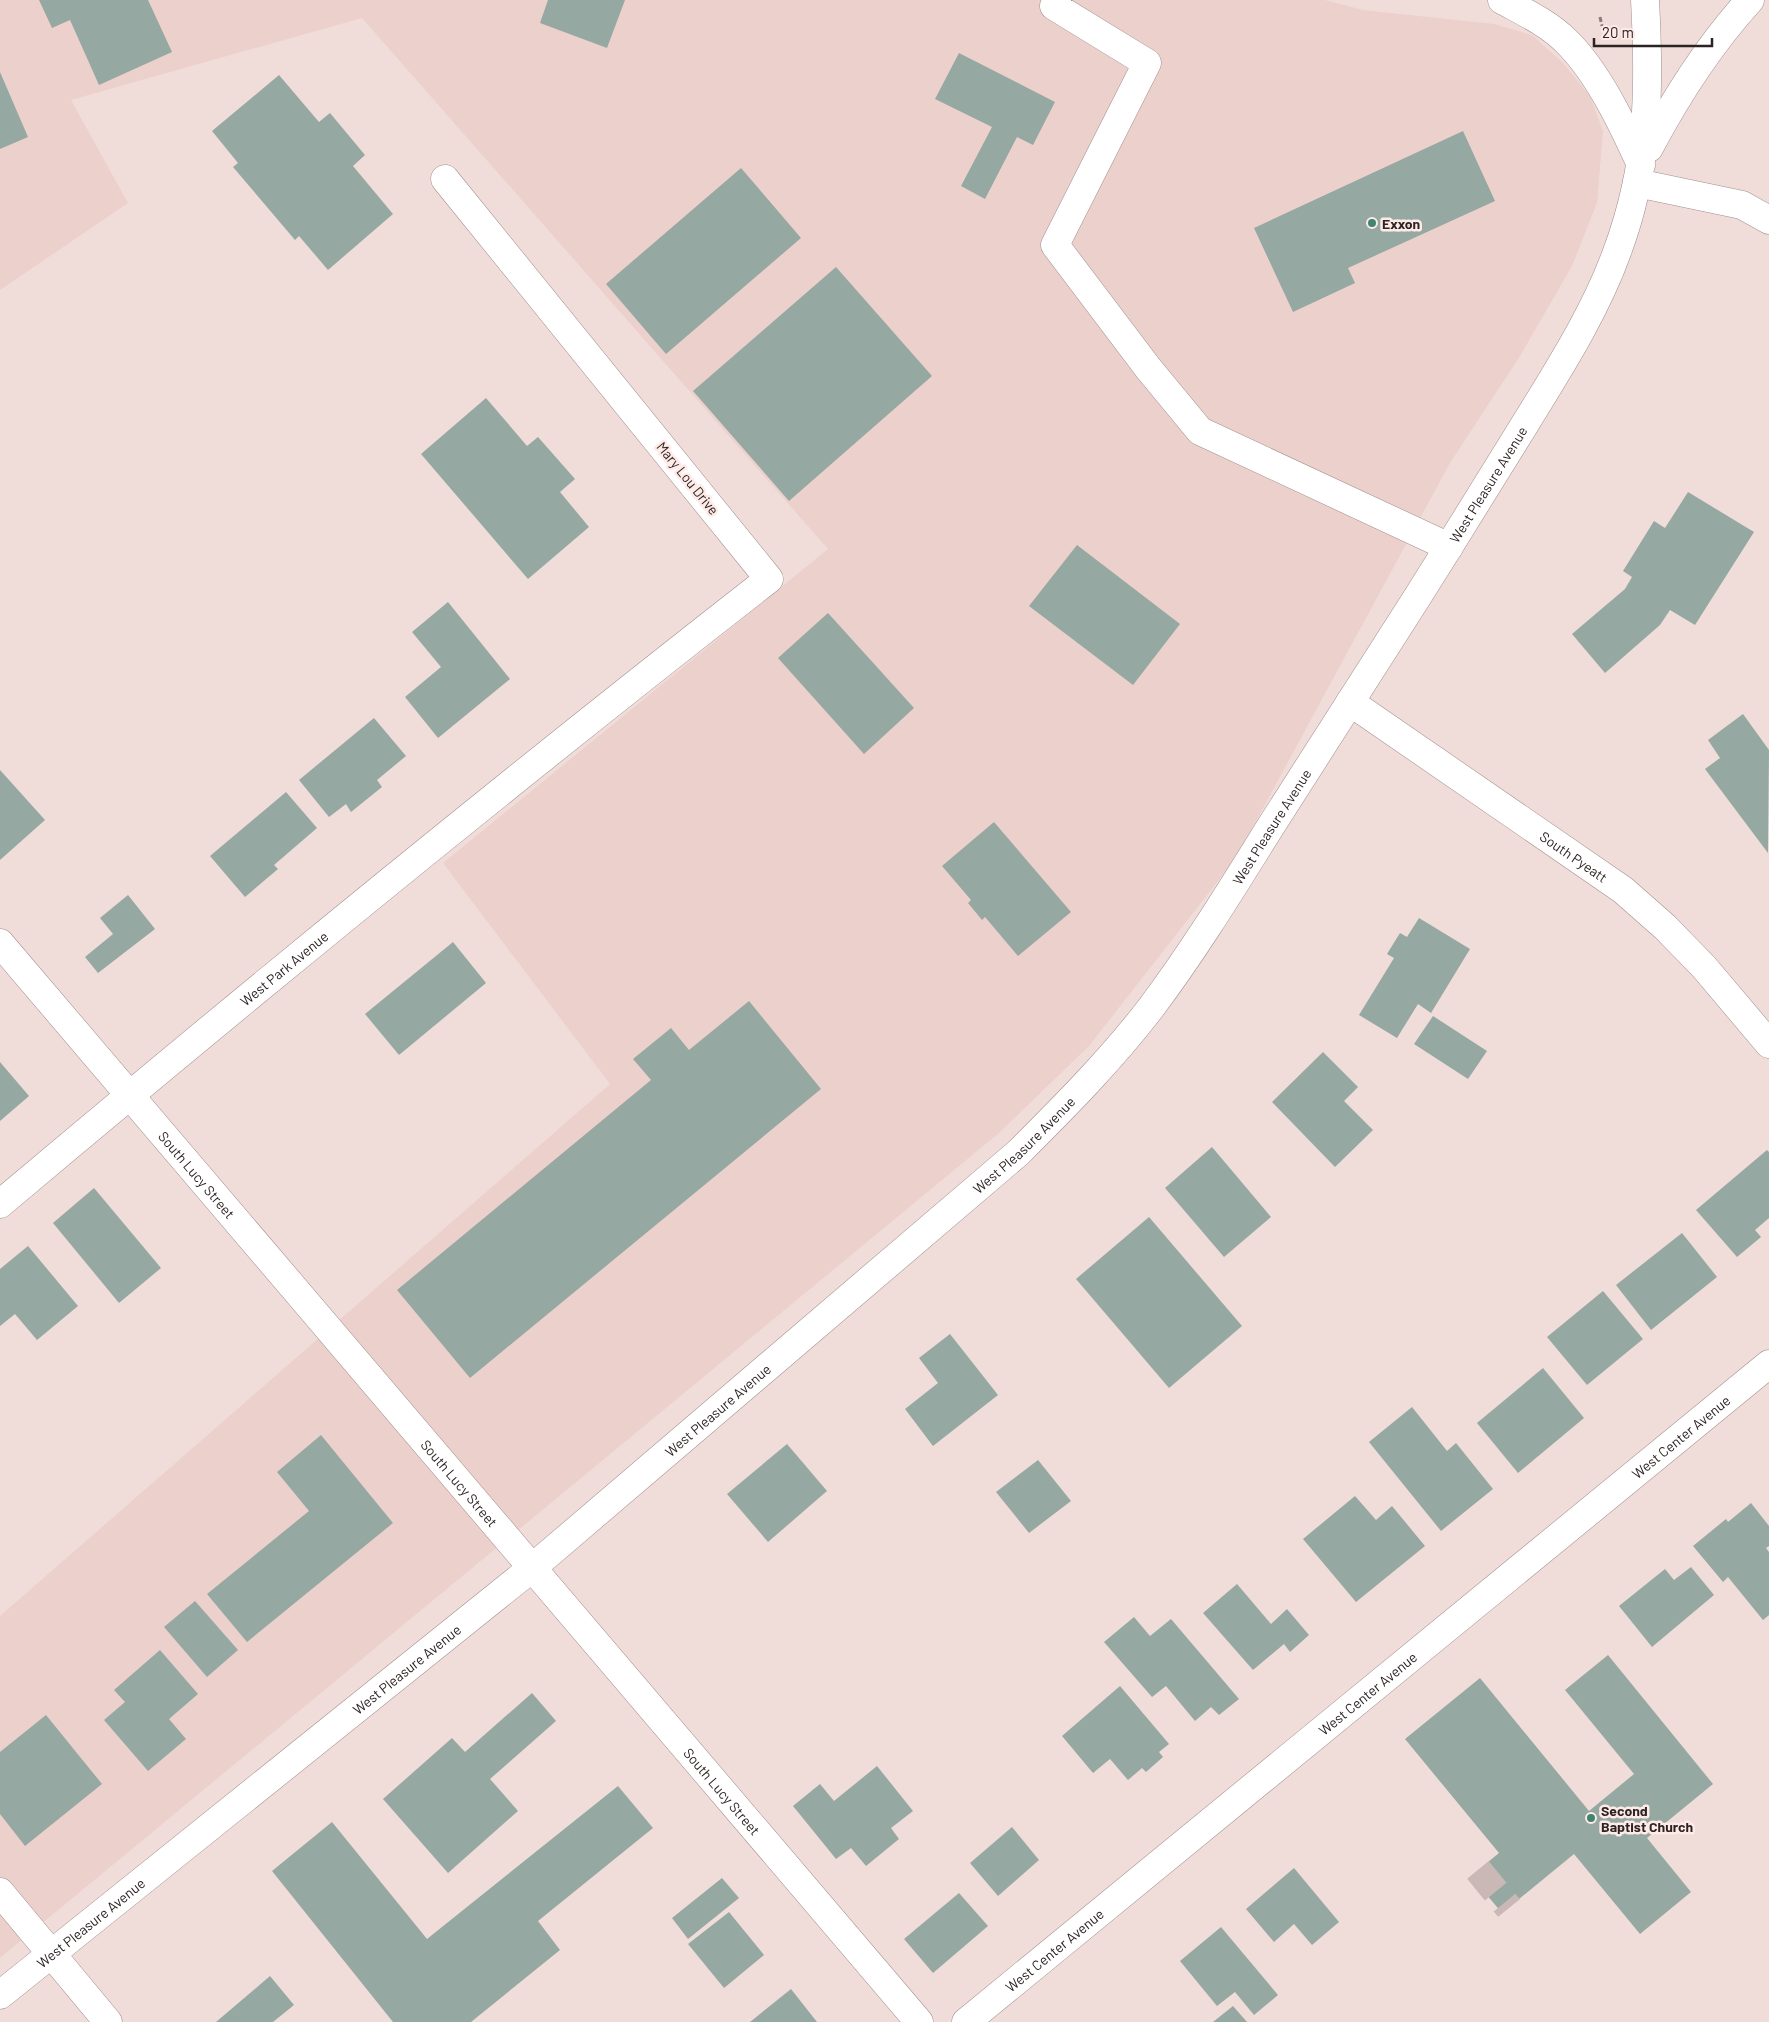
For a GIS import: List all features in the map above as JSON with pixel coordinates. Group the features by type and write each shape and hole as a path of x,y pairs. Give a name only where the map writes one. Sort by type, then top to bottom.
{"street":[{"path":"1057,0 1054,6 1147,63 1055,245 1148,368 1200,432 1449,547"},
{"path":"1502,0 1534,17 1565,40 1579,55 1626,132 1639,174"},
{"name":"West Pleasure Avenue","path":"0,1995 532,1568 1018,1153 1088,1082 1149,1010 1210,923 1449,547 1575,341 1617,254 1639,174 1648,107 1649,63 1645,0"},
{"path":"1639,174 1663,122 1687,82 1715,42 1750,0"},
{"path":"1639,174 1742,204 1769,220"},
{"name":"Mary Lou Drive","path":"445,179 770,578 568,736"},
{"name":"South Pyeatt","path":"1350,702 1623,890 1665,927 1704,967 1769,1044"},
{"name":"West Park Avenue","path":"0,1204 568,736"},
{"name":"South Lucy Street","path":"0,943 919,2022"},
{"name":"West Center Avenue","path":"966,2022 1769,1364"},
{"path":"0,1892 108,2022"}],"shaded area":[{"path":"0,0 1325,0 1363,10 1494,24 1532,35 1563,63 1590,96 1603,131 1597,203 1572,266 1520,356 1450,463 1236,858 1089,1046 999,1133 0,1958 0,1616 610,1084 443,863 828,549 362,18 71,100 128,203 0,290"}],"building":[{"path":"39,0 148,0 172,52 99,85 70,20 52,28"},
{"path":"548,0 625,0 607,48 540,23"},
{"path":"959,53 1055,102 1033,145 1017,137 985,199 961,186 992,127 935,99"},
{"path":"0,72 28,137 0,149"},
{"path":"279,75 319,122 330,113 365,155 353,166 393,214 328,270 299,236 295,240 233,167 238,163 212,131"},
{"path":"1463,131 1495,201 1348,268 1355,283 1293,312 1254,228"},
{"path":"741,168 801,238 666,354 606,284"},
{"path":"836,267 932,376 789,501 693,391"},
{"path":"486,398 527,446 538,437 575,479 560,492 589,527 528,579 421,454"},
{"path":"1688,492 1754,532 1695,625 1670,610 1660,625 1605,673 1572,634 1625,589 1632,577 1623,571 1654,521 1665,528"},
{"path":"1077,545 1180,624 1133,685 1029,606"},
{"path":"448,602 510,679 438,738 405,697 441,667 412,632"},
{"path":"828,613 914,708 864,754 778,658"},
{"path":"1743,714 1769,750 1768,853 1705,769 1720,758 1708,740"},
{"path":"374,718 406,756 377,780 382,787 351,812 346,804 329,817 299,780"},
{"path":"0,770 45,820 0,860"},
{"path":"286,792 317,828 274,865 278,869 245,897 210,856"},
{"path":"994,822 1071,912 1018,956 985,917 982,920 968,903 971,900 942,866"},
{"path":"128,895 155,929 98,973 85,957 113,934 100,918"},
{"path":"1419,918 1470,949 1431,1013 1418,1004 1397,1038 1359,1015 1394,958 1387,954 1400,933 1407,937"},
{"path":"453,942 486,983 399,1055 365,1014"},
{"path":"749,1001 821,1089 470,1378 397,1290 651,1080 633,1059 671,1028 689,1050"},
{"path":"1433,1016 1487,1051 1468,1079 1414,1044"},
{"path":"1323,1052 1358,1087 1344,1101 1373,1130 1335,1167 1272,1102"},
{"path":"0,1062 29,1096 0,1121"},
{"path":"1212,1147 1271,1217 1224,1257 1165,1188"},
{"path":"1767,1150 1769,1152 1769,1218 1755,1230 1761,1237 1737,1257 1696,1210"},
{"path":"94,1188 161,1268 119,1303 53,1223"},
{"path":"1149,1217 1242,1326 1169,1388 1076,1279"},
{"path":"1682,1233 1717,1277 1651,1330 1616,1285"},
{"path":"28,1246 78,1306 37,1340 15,1314 0,1326 0,1269"},
{"path":"1603,1291 1643,1339 1587,1385 1547,1337"},
{"path":"950,1334 998,1395 933,1446 905,1409 938,1383 919,1358"},
{"path":"1543,1368 1584,1418 1518,1473 1477,1423"},
{"path":"1412,1407 1447,1451 1456,1443 1493,1489 1441,1531 1369,1442"},
{"path":"321,1435 393,1523 247,1642 207,1594 309,1511 277,1472"},
{"path":"787,1444 827,1491 768,1542 727,1494"},
{"path":"1038,1460 1071,1501 1029,1533 996,1492"},
{"path":"1355,1496 1376,1520 1392,1506 1425,1546 1356,1602 1303,1539"},
{"path":"1751,1503 1769,1526 1769,1546 1766,1548 1769,1552 1769,1615 1763,1620 1728,1577 1723,1582 1693,1546 1726,1519 1728,1522"},
{"path":"1691,1567 1714,1595 1652,1647 1619,1606 1665,1569 1674,1580"},
{"path":"1237,1584 1271,1624 1287,1609 1309,1635 1290,1652 1284,1644 1253,1670 1203,1613"},
{"path":"195,1601 238,1650 207,1677 164,1627"},
{"path":"1134,1617 1150,1636 1171,1619 1239,1699 1219,1715 1211,1707 1195,1721 1166,1686 1152,1697 1104,1642"},
{"path":"160,1650 198,1694 169,1719 186,1739 148,1771 104,1720 125,1702 114,1690"},
{"path":"1608,1655 1713,1784 1647,1838 1691,1892 1640,1934 1574,1854 1502,1913 1471,1876 1499,1853 1405,1739 1480,1678 1589,1811 1634,1774 1565,1690"},
{"path":"1120,1686 1169,1744 1159,1752 1163,1757 1146,1772 1142,1768 1128,1780 1110,1759 1093,1773 1062,1736"},
{"path":"532,1693 556,1721 490,1779 518,1811 448,1873 383,1799 452,1738 465,1752"},
{"path":"46,1715 102,1784 25,1846 0,1814 0,1752"},
{"path":"877,1766 913,1811 891,1828 899,1839 866,1866 851,1848 836,1859 793,1806 820,1784 834,1801"},
{"path":"618,1786 653,1828 538,1921 560,1950 471,2022 393,2022 272,1871 332,1822 427,1939"},
{"path":"1012,1827 1039,1860 998,1896 970,1863"},
{"path":"1294,1868 1339,1922 1312,1945 1294,1924 1274,1942 1246,1909"},
{"path":"722,1878 739,1898 688,1939 672,1918"},
{"path":"959,1893 988,1926 933,1973 904,1939"},
{"path":"729,1912 764,1955 724,1988 688,1944"},
{"path":"1221,1927 1278,1995 1254,2015 1235,1992 1217,2006 1180,1961"},
{"path":"270,1976 294,2005 273,2022 216,2022"},
{"path":"791,1989 817,2022 750,2022"},
{"path":"1233,2006 1247,2022 1213,2022"}],"tunnel":[{"path":"1478,1870 1509,1908"}],"place":[{"name":"Exxon","path":"1372,223"},
{"name":"Second Baptist Church","path":"1591,1818"}]}
